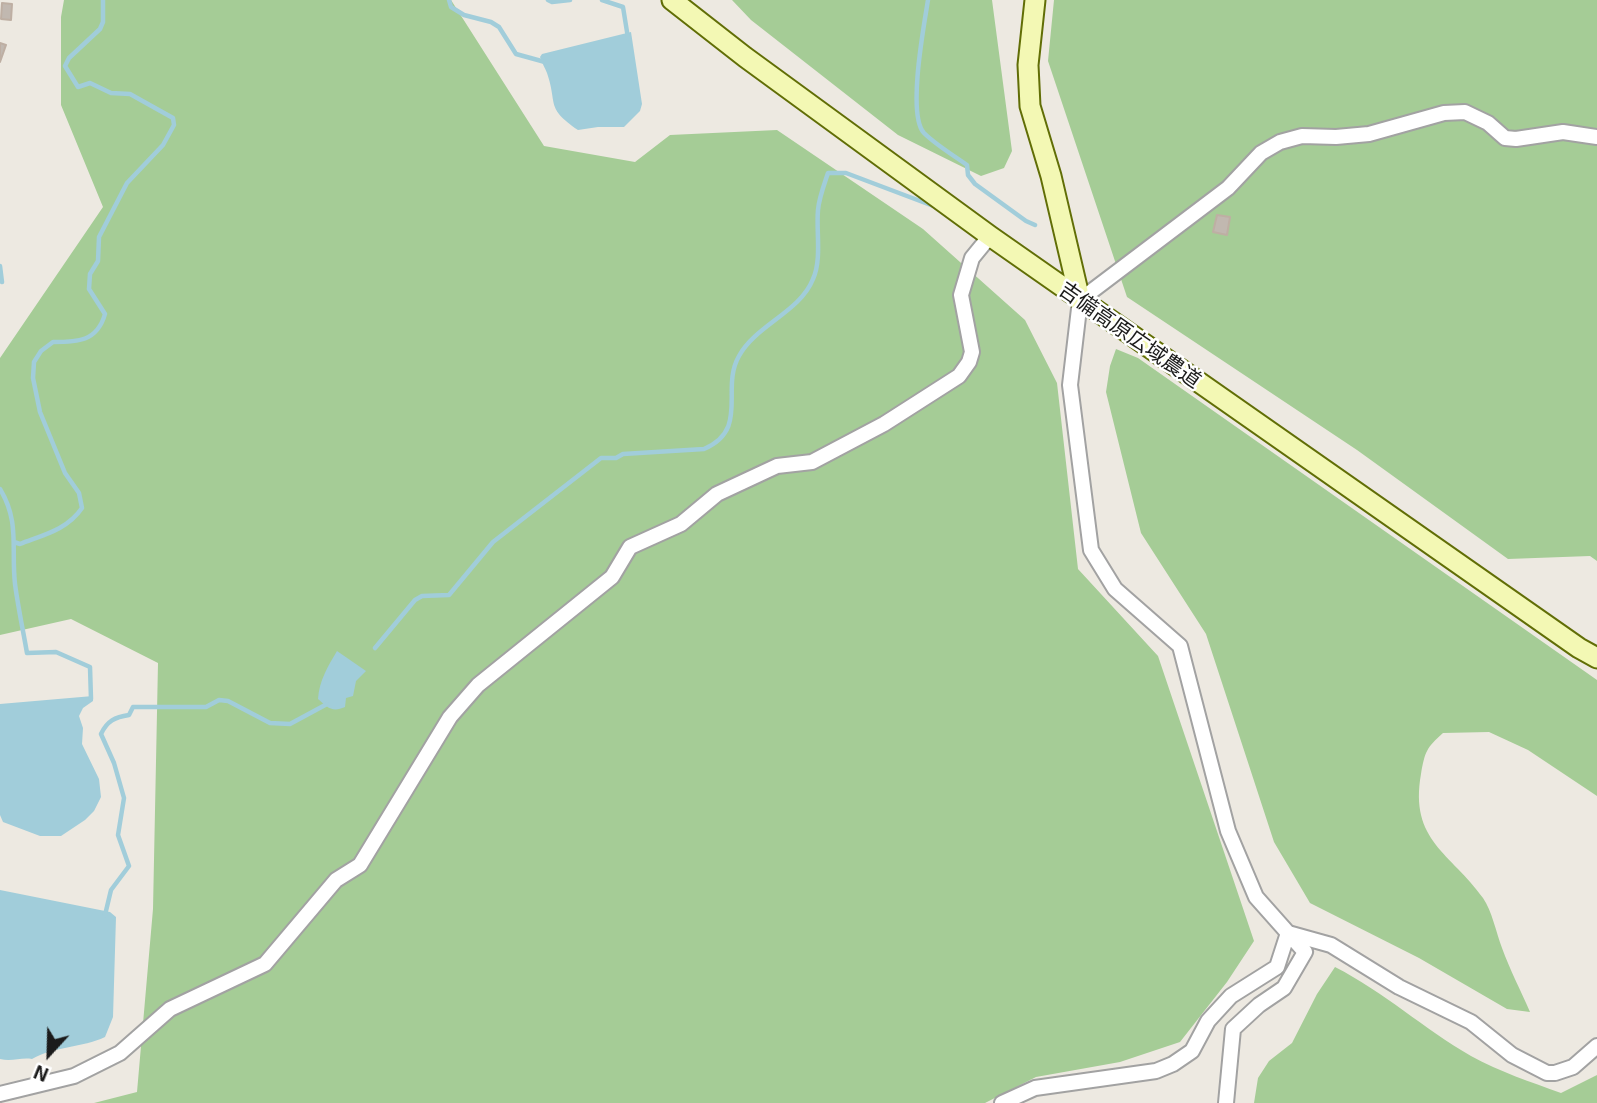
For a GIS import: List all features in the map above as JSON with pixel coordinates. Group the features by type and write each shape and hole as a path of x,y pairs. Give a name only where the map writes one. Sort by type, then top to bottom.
{"street":[{"name":"吉備高原広域農道","path":"672,0 745,57 990,236 1597,658"},
{"path":"1035,0 1028,65 1030,106 1051,176 1080,300 1070,385 1091,550 1115,589 1180,646 1228,831 1256,897 1305,953 1284,988 1259,1005 1233,1029 1226,1103"},
{"path":"1080,300 1228,188 1261,153 1280,142 1303,136 1369,134 1444,113 1465,112 1488,123 1505,138 1516,139 1563,132 1597,137"},
{"path":"0,1094 74,1076 120,1053 170,1010 265,964 336,880 360,865 450,717 478,685 612,577 630,547 681,524 717,495 777,466 812,462 884,424 959,376 969,362 972,352 961,295 972,258 990,236"},
{"path":"1288,933 1331,945 1399,986 1471,1023 1512,1055 1547,1073 1573,1067 1597,1046"},
{"path":"1002,1103 1035,1088 1156,1071 1173,1064 1192,1051 1208,1021 1231,996 1278,967 1288,933"}],"green space":[{"path":"64,0 451,0 544,146 635,162 670,135 777,130 923,229 1025,320 1057,383 1078,569 1158,656 1254,941 1227,982 1180,1042 1120,1062 1036,1077 985,1103 94,1103 137,1092 153,909 158,663 71,619 0,635 0,358 103,207 61,105 61,17"},
{"path":"732,0 992,0 1012,151 1004,168 981,176 898,135 751,20"},
{"path":"1054,0 1597,0 1597,561 1590,556 1508,559 1357,450 1127,297 1048,61"},
{"path":"1116,349 1138,358 1597,680 1597,796 1528,750 1489,732 1443,733 1425,755 1422,767 1419,797 1421,815 1427,831 1486,903 1505,956 1530,1012 1507,1009 1419,958 1310,903 1274,842 1206,634 1141,533 1106,392"},
{"path":"1335,967 1454,1045 1504,1072 1561,1093 1597,1075 1597,1103 1254,1103 1258,1078 1269,1061 1292,1043 1317,994"}],"water":[{"path":"631,32 642,104 640,111 624,127 578,130 561,116 554,105 547,73 540,57 542,54"},
{"path":"337,651 366,671 356,681 353,696 346,698 345,707 333,709 318,699 322,680"},
{"path":"93,696 93,701 83,708 79,716 83,728 82,744 99,779 101,797 94,811 61,836 40,836 3,822 0,815 0,704"},
{"path":"0,890 110,912 116,917 113,1017 105,1037 32,1059 0,1059"}],"building":[{"path":"2,3 12,4 11,20 1,19"},
{"path":"0,43 6,45 0,62"},
{"path":"1217,215 1230,217 1227,235 1213,232"}],"waterway":[{"path":"14,542 20,544 54,531 69,522 82,508 79,493 65,473 40,412 33,378 34,362 41,351 53,342 78,341 97,330 105,314 89,289 90,274 98,261 99,237 127,183 163,145 174,125 173,118 130,94 111,93 90,83 78,87 65,66 69,58 100,29 103,22 103,0"},
{"path":"449,0 451,7 464,15 491,22 499,27 516,54 545,62"},
{"path":"548,0 570,0"},
{"path":"602,0 623,7 628,38"},
{"path":"928,0 918,69 919,123 924,133 967,165 968,175 975,184 1035,225"},
{"path":"375,648 415,600 422,596 449,595 493,542 601,458 704,449 718,441 726,431 730,419 732,382 739,356 756,336 798,301 813,279 818,254 819,205 828,173 846,173 936,207"},
{"path":"0,266 2,282"},
{"path":"0,489 12,524 15,584 27,653 56,652 90,667 91,699"},
{"path":"105,915 111,890 129,866 118,835 124,798 114,763 101,734 109,723 129,715 133,707 206,707 219,700 228,701 270,723 290,724 327,704"}]}
